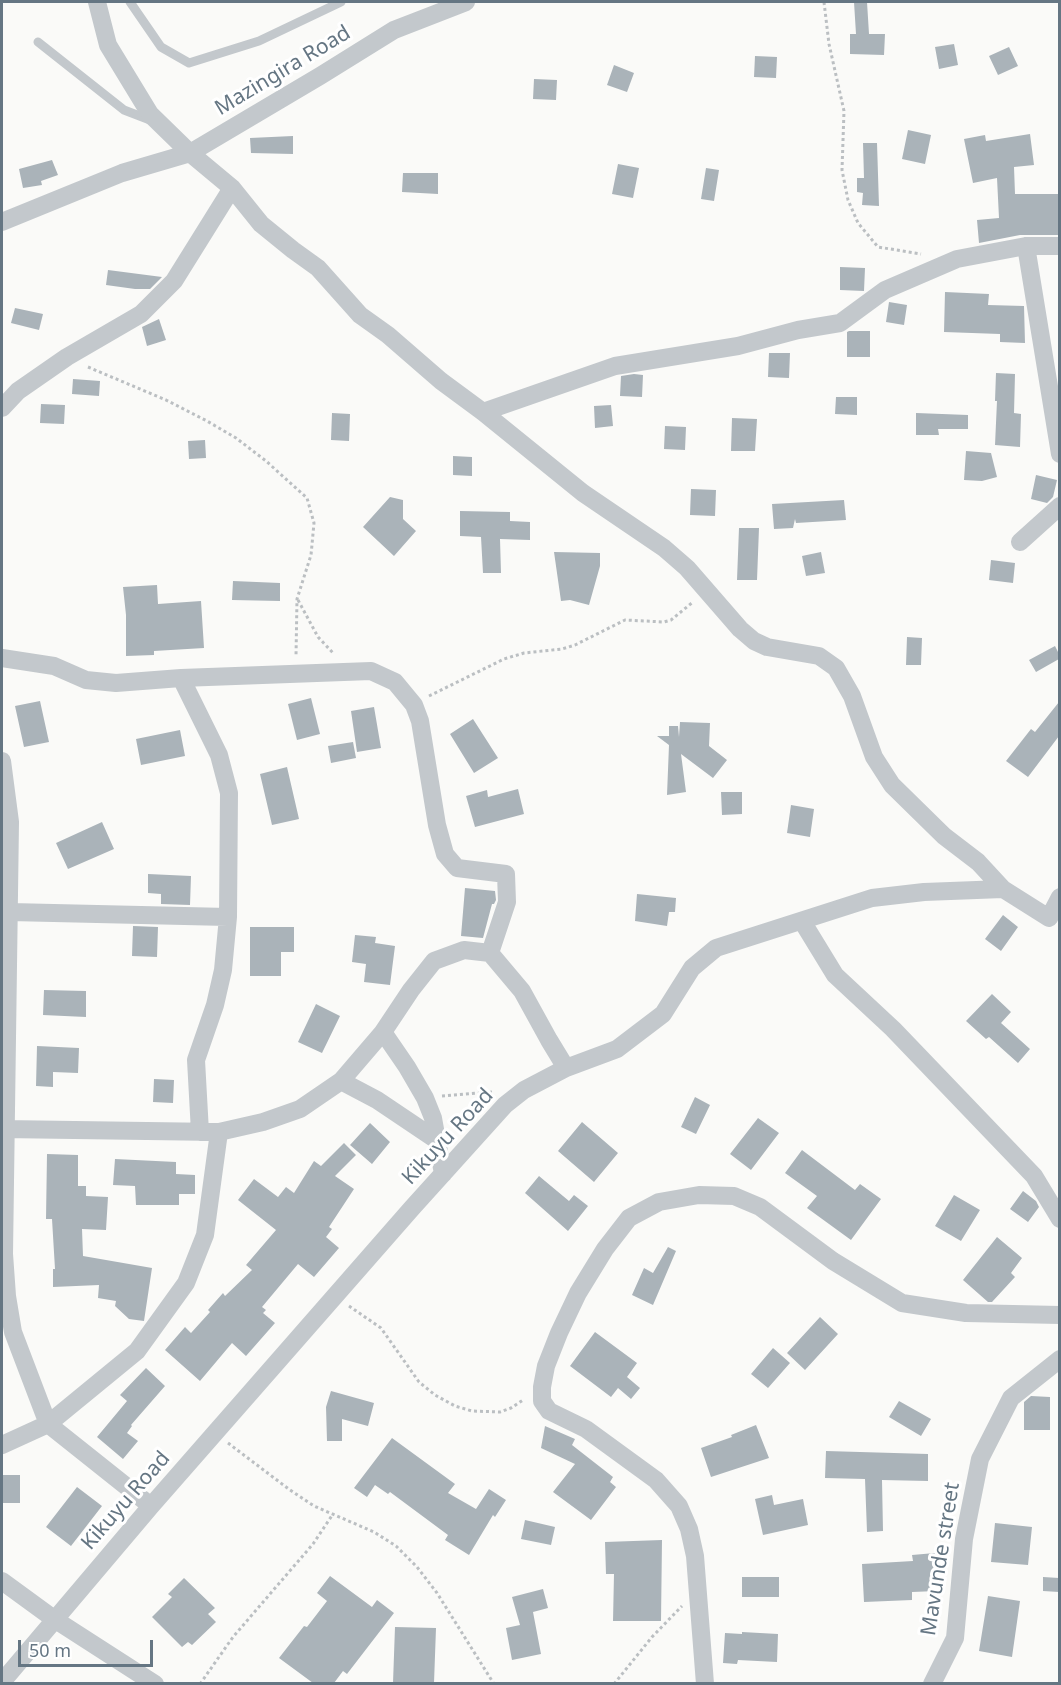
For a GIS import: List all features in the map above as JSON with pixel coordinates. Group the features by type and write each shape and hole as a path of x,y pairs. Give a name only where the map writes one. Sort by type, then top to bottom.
{"street":[{"path":"97,2 108,45 150,114 190,153 232,188 261,224 318,268 360,315 388,335 441,381 575,487 664,548 687,568 740,629 754,641 767,647 819,656 836,668 852,696 874,757 892,785 944,836 978,862 1003,889 1054,922 1059,897"},
{"name":"Mazingira Road","path":"2,222 122,173 190,153 394,30 466,2"},
{"path":"2,408 18,391 67,357 141,314 174,281 232,188"},
{"path":"483,412 615,366 738,346 798,330 840,323 885,290 957,260 1026,246 1059,246"},
{"path":"1026,246 1059,454"},
{"path":"1020,542 1059,506"},
{"path":"2,658 54,666 86,680 116,683 182,678 371,671 395,682 414,705 420,721 437,825 445,854 457,868 506,874 507,902 490,953"},
{"path":"182,678 219,755 229,793 228,916 224,970 215,1005 196,1060 200,1132"},
{"path":"2,761 9,822 10,912 3,1129 4,1254 7,1296 13,1332 48,1424 151,1506"},
{"name":"Kikuyu Road","path":"2,1682 151,1506 505,1105 524,1090 566,1068 617,1049 663,1014 692,968 716,948 872,898 924,892 1003,889"},
{"path":"10,912 228,916"},
{"path":"802,921 835,975 893,1029 1034,1176 1059,1219"},
{"path":"3,1129 219,1132 263,1122 300,1109 341,1081 383,1032 434,961 464,950 490,953 522,991 566,1068"},
{"path":"383,1032 426,1098 433,1118 443,1174"},
{"path":"341,1081 377,1100 438,1141"},
{"path":"2,1445 48,1424 137,1351 186,1283 205,1235 219,1132"},
{"path":"705,1683 695,1556 689,1529 679,1506 656,1480 586,1429 549,1411 542,1401 546,1366 563,1323 605,1249 629,1218 659,1202 699,1195 734,1196 760,1207 833,1261 902,1303 966,1313 1059,1316"},
{"name":"Mavunde street","path":"932,1683 955,1638 964,1539 980,1459 1011,1398 1059,1359"},
{"path":"2,1581 54,1619 155,1683"}],"lane":[{"path":"130,2 160,47 189,63 260,41 341,2"},
{"path":"38,42 124,110 160,124"}],"path":[{"path":"824,2 829,44 844,111 842,171 848,200 858,223 878,247 923,254"},
{"path":"67,357 166,399 236,438 307,498 314,523 311,555 297,599 296,674"},
{"path":"414,705 504,659 524,653 562,649 575,645 625,620 664,622 671,620 706,591"},
{"path":"297,599 318,637 333,654 356,672"},
{"path":"426,1098 494,1092"},
{"path":"334,1297 381,1328 419,1382 435,1395 455,1406 472,1411 500,1412 511,1408 529,1393"},
{"path":"215,1433 314,1506 374,1532 396,1546 417,1567 437,1593 494,1683"},
{"path":"200,1683 233,1637 313,1544 333,1514"},
{"path":"614,1683 652,1637 698,1589"}],"building":[{"path":"854,2 867,2 869,34 885,34 884,55 850,54 850,34 856,34"},
{"path":"954,44 958,65 939,69 935,47"},
{"path":"1009,47 1018,66 998,75 989,56"},
{"path":"755,56 777,57 776,78 754,77"},
{"path":"614,65 634,73 627,92 607,85"},
{"path":"534,79 557,80 556,100 533,99"},
{"path":"908,130 931,135 925,164 902,159"},
{"path":"1030,134 1034,165 1014,167 1015,194 1059,194 1059,235 1020,235 979,243 977,220 999,218 997,178 973,183 964,139 985,135 986,141"},
{"path":"293,136 293,154 251,153 250,138"},
{"path":"863,143 877,143 879,206 862,205 863,193 857,192 857,178 864,178"},
{"path":"52,160 58,175 41,181 42,185 23,188 19,169"},
{"path":"618,164 639,168 633,198 612,194"},
{"path":"706,168 719,170 714,201 701,199"},
{"path":"403,173 438,173 438,194 402,192"},
{"path":"840,267 865,268 864,291 840,290"},
{"path":"108,270 162,277 150,289 135,289 106,285"},
{"path":"945,292 989,294 988,305 1024,306 1025,343 1000,342 1000,334 944,332"},
{"path":"889,302 907,305 904,325 886,322"},
{"path":"15,308 43,314 39,330 11,323"},
{"path":"159,319 166,340 147,346 142,327"},
{"path":"870,331 870,357 847,357 847,332"},
{"path":"769,353 790,353 789,378 768,377"},
{"path":"996,373 1015,374 1014,413 1021,414 1020,447 995,445"},
{"path":"643,375 642,397 620,396 621,376"},
{"path":"73,379 100,381 99,396 72,394"},
{"path":"836,397 857,397 857,415 835,414"},
{"path":"41,404 65,405 64,424 40,423"},
{"path":"611,405 613,426 595,428 594,406"},
{"path":"332,413 350,414 349,441 331,440"},
{"path":"916,413 968,415 968,429 938,429 939,435 916,435"},
{"path":"732,418 757,419 755,451 731,451"},
{"path":"665,426 686,427 685,450 664,449"},
{"path":"205,440 206,458 189,459 188,441"},
{"path":"966,451 991,453 997,477 982,481 964,480"},
{"path":"453,456 472,457 472,476 453,475"},
{"path":"1036,475 1057,480 1053,497 1047,503 1031,499"},
{"path":"691,489 716,490 715,516 690,515"},
{"path":"390,497 403,500 403,519 416,531 394,556 363,527"},
{"path":"844,500 846,520 796,523 795,519 793,528 774,529 772,504"},
{"path":"460,511 510,512 510,521 530,522 530,540 500,539 501,573 483,573 481,537 460,536"},
{"path":"739,528 759,528 757,580 737,580"},
{"path":"554,552 600,553 600,566 589,605 570,600 561,601"},
{"path":"821,552 825,573 806,576 802,556"},
{"path":"991,560 1015,563 1013,583 989,580"},
{"path":"233,581 280,583 280,601 232,600"},
{"path":"157,585 158,604 201,601 204,648 154,651 154,655 126,656 123,587"},
{"path":"907,637 922,638 921,665 906,665"},
{"path":"1055,646 1059,659 1036,672 1029,660"},
{"path":"311,698 320,734 297,740 288,704"},
{"path":"40,701 49,742 24,747 15,706"},
{"path":"1059,702 1059,736 1028,777 1006,761 1031,729 1035,732"},
{"path":"374,707 381,748 357,752 351,711"},
{"path":"473,719 498,758 474,773 450,734"},
{"path":"680,722 710,723 709,746 727,760 713,778 681,754 686,792 667,795 669,745 657,736 669,736 669,726 678,726 679,737"},
{"path":"180,730 185,756 141,765 136,739"},
{"path":"353,742 356,758 331,763 328,746"},
{"path":"287,767 299,819 272,825 260,774"},
{"path":"518,789 524,814 475,827 466,796 487,790 488,797"},
{"path":"721,792 742,792 742,814 722,815"},
{"path":"791,805 814,809 810,837 787,833"},
{"path":"102,822 114,849 68,869 56,843"},
{"path":"148,874 191,876 190,905 161,904 161,894 148,893"},
{"path":"465,888 495,891 496,900 492,904 483,938 461,936"},
{"path":"637,894 676,898 675,912 669,912 667,926 635,921"},
{"path":"1003,915 1018,927 1001,951 985,939"},
{"path":"133,926 158,927 157,957 132,956"},
{"path":"250,927 294,927 294,952 281,952 281,976 250,976"},
{"path":"355,935 376,937 375,943 395,946 390,985 364,982 366,964 352,962"},
{"path":"44,990 86,991 86,1017 43,1015"},
{"path":"992,994 1011,1012 1001,1023 1030,1049 1018,1063 989,1037 986,1039 966,1021"},
{"path":"316,1004 340,1016 322,1053 298,1042"},
{"path":"37,1046 79,1048 78,1073 53,1072 53,1087 36,1086"},
{"path":"154,1079 174,1080 173,1103 153,1102"},
{"path":"695,1097 710,1105 696,1134 681,1127"},
{"path":"758,1118 779,1133 751,1170 730,1154"},
{"path":"582,1122 618,1153 594,1182 558,1151"},
{"path":"370,1123 390,1142 372,1164 350,1145"},
{"path":"344,1143 356,1155 335,1176 354,1189 329,1227 332,1229 326,1237 339,1248 314,1277 298,1264 262,1307 266,1310 263,1313 275,1323 246,1356 232,1343 200,1381 165,1350 185,1327 191,1333 223,1293 225,1296 252,1270 246,1265 276,1230 238,1200 254,1179 278,1197 286,1187 294,1193 314,1161 321,1166"},
{"path":"802,1150 855,1190 860,1184 881,1199 851,1240 807,1208 817,1196 785,1173"},
{"path":"47,1154 78,1155 78,1186 86,1186 86,1196 108,1197 106,1230 82,1229 83,1256 152,1268 144,1321 129,1319 115,1306 116,1301 98,1298 99,1285 53,1287 53,1269 55,1269 52,1219 46,1219"},
{"path":"115,1159 176,1162 176,1174 195,1175 195,1194 179,1194 179,1205 136,1205 135,1186 113,1185"},
{"path":"539,1176 569,1201 574,1195 588,1206 568,1231 525,1193"},
{"path":"1023,1191 1036,1201 1039,1207 1028,1222 1010,1209"},
{"path":"954,1195 980,1210 961,1241 935,1226"},
{"path":"997,1237 1022,1258 1011,1273 1015,1277 992,1302 988,1302 963,1280"},
{"path":"668,1247 676,1251 653,1305 632,1295 644,1268 653,1273"},
{"path":"820,1317 838,1334 805,1370 787,1353"},
{"path":"595,1332 637,1363 627,1377 640,1388 631,1399 618,1388 611,1397 570,1366"},
{"path":"773,1348 790,1363 768,1388 751,1374"},
{"path":"146,1368 165,1386 131,1425 127,1433 138,1441 123,1459 97,1437 127,1401 120,1395"},
{"path":"331,1391 374,1403 368,1426 342,1419 342,1441 327,1441 326,1407"},
{"path":"1031,1396 1050,1397 1050,1430 1024,1430 1024,1402"},
{"path":"899,1401 931,1419 921,1436 889,1417"},
{"path":"756,1425 769,1458 711,1477 701,1448 732,1437 731,1435"},
{"path":"545,1426 575,1439 572,1445 613,1477 610,1482 616,1487 591,1520 553,1492 575,1464 541,1448"},
{"path":"392,1438 455,1484 448,1493 476,1509 489,1489 506,1500 495,1517 493,1515 469,1555 445,1540 448,1535 390,1492 388,1494 375,1485 367,1497 354,1488"},
{"path":"826,1451 928,1454 928,1481 882,1480 883,1531 867,1532 865,1479 825,1478"},
{"path":"2,1475 20,1475 20,1503 2,1503"},
{"path":"77,1487 102,1506 71,1546 46,1527"},
{"path":"772,1495 774,1505 803,1499 808,1525 763,1535 755,1499"},
{"path":"525,1520 555,1527 551,1545 521,1539"},
{"path":"995,1523 1032,1527 1028,1565 991,1562"},
{"path":"662,1540 661,1621 613,1621 614,1574 606,1574 605,1542"},
{"path":"935,1553 937,1591 912,1592 912,1600 864,1602 862,1564 913,1561 912,1555"},
{"path":"330,1576 372,1607 377,1600 394,1613 347,1674 343,1671 334,1683 313,1683 279,1658 327,1601 317,1593"},
{"path":"742,1577 779,1577 779,1597 742,1597"},
{"path":"1043,1577 1059,1578 1059,1592 1043,1591"},
{"path":"184,1578 215,1608 208,1614 216,1622 192,1645 188,1642 182,1647 152,1617 172,1597 168,1594"},
{"path":"543,1589 548,1608 533,1612 541,1654 512,1660 506,1628 520,1625 512,1597"},
{"path":"988,1596 1020,1601 1012,1657 979,1651"},
{"path":"395,1627 436,1628 434,1683 393,1683"},
{"path":"742,1632 778,1634 777,1662 738,1660 737,1664 723,1663 725,1633 742,1634"}]}
